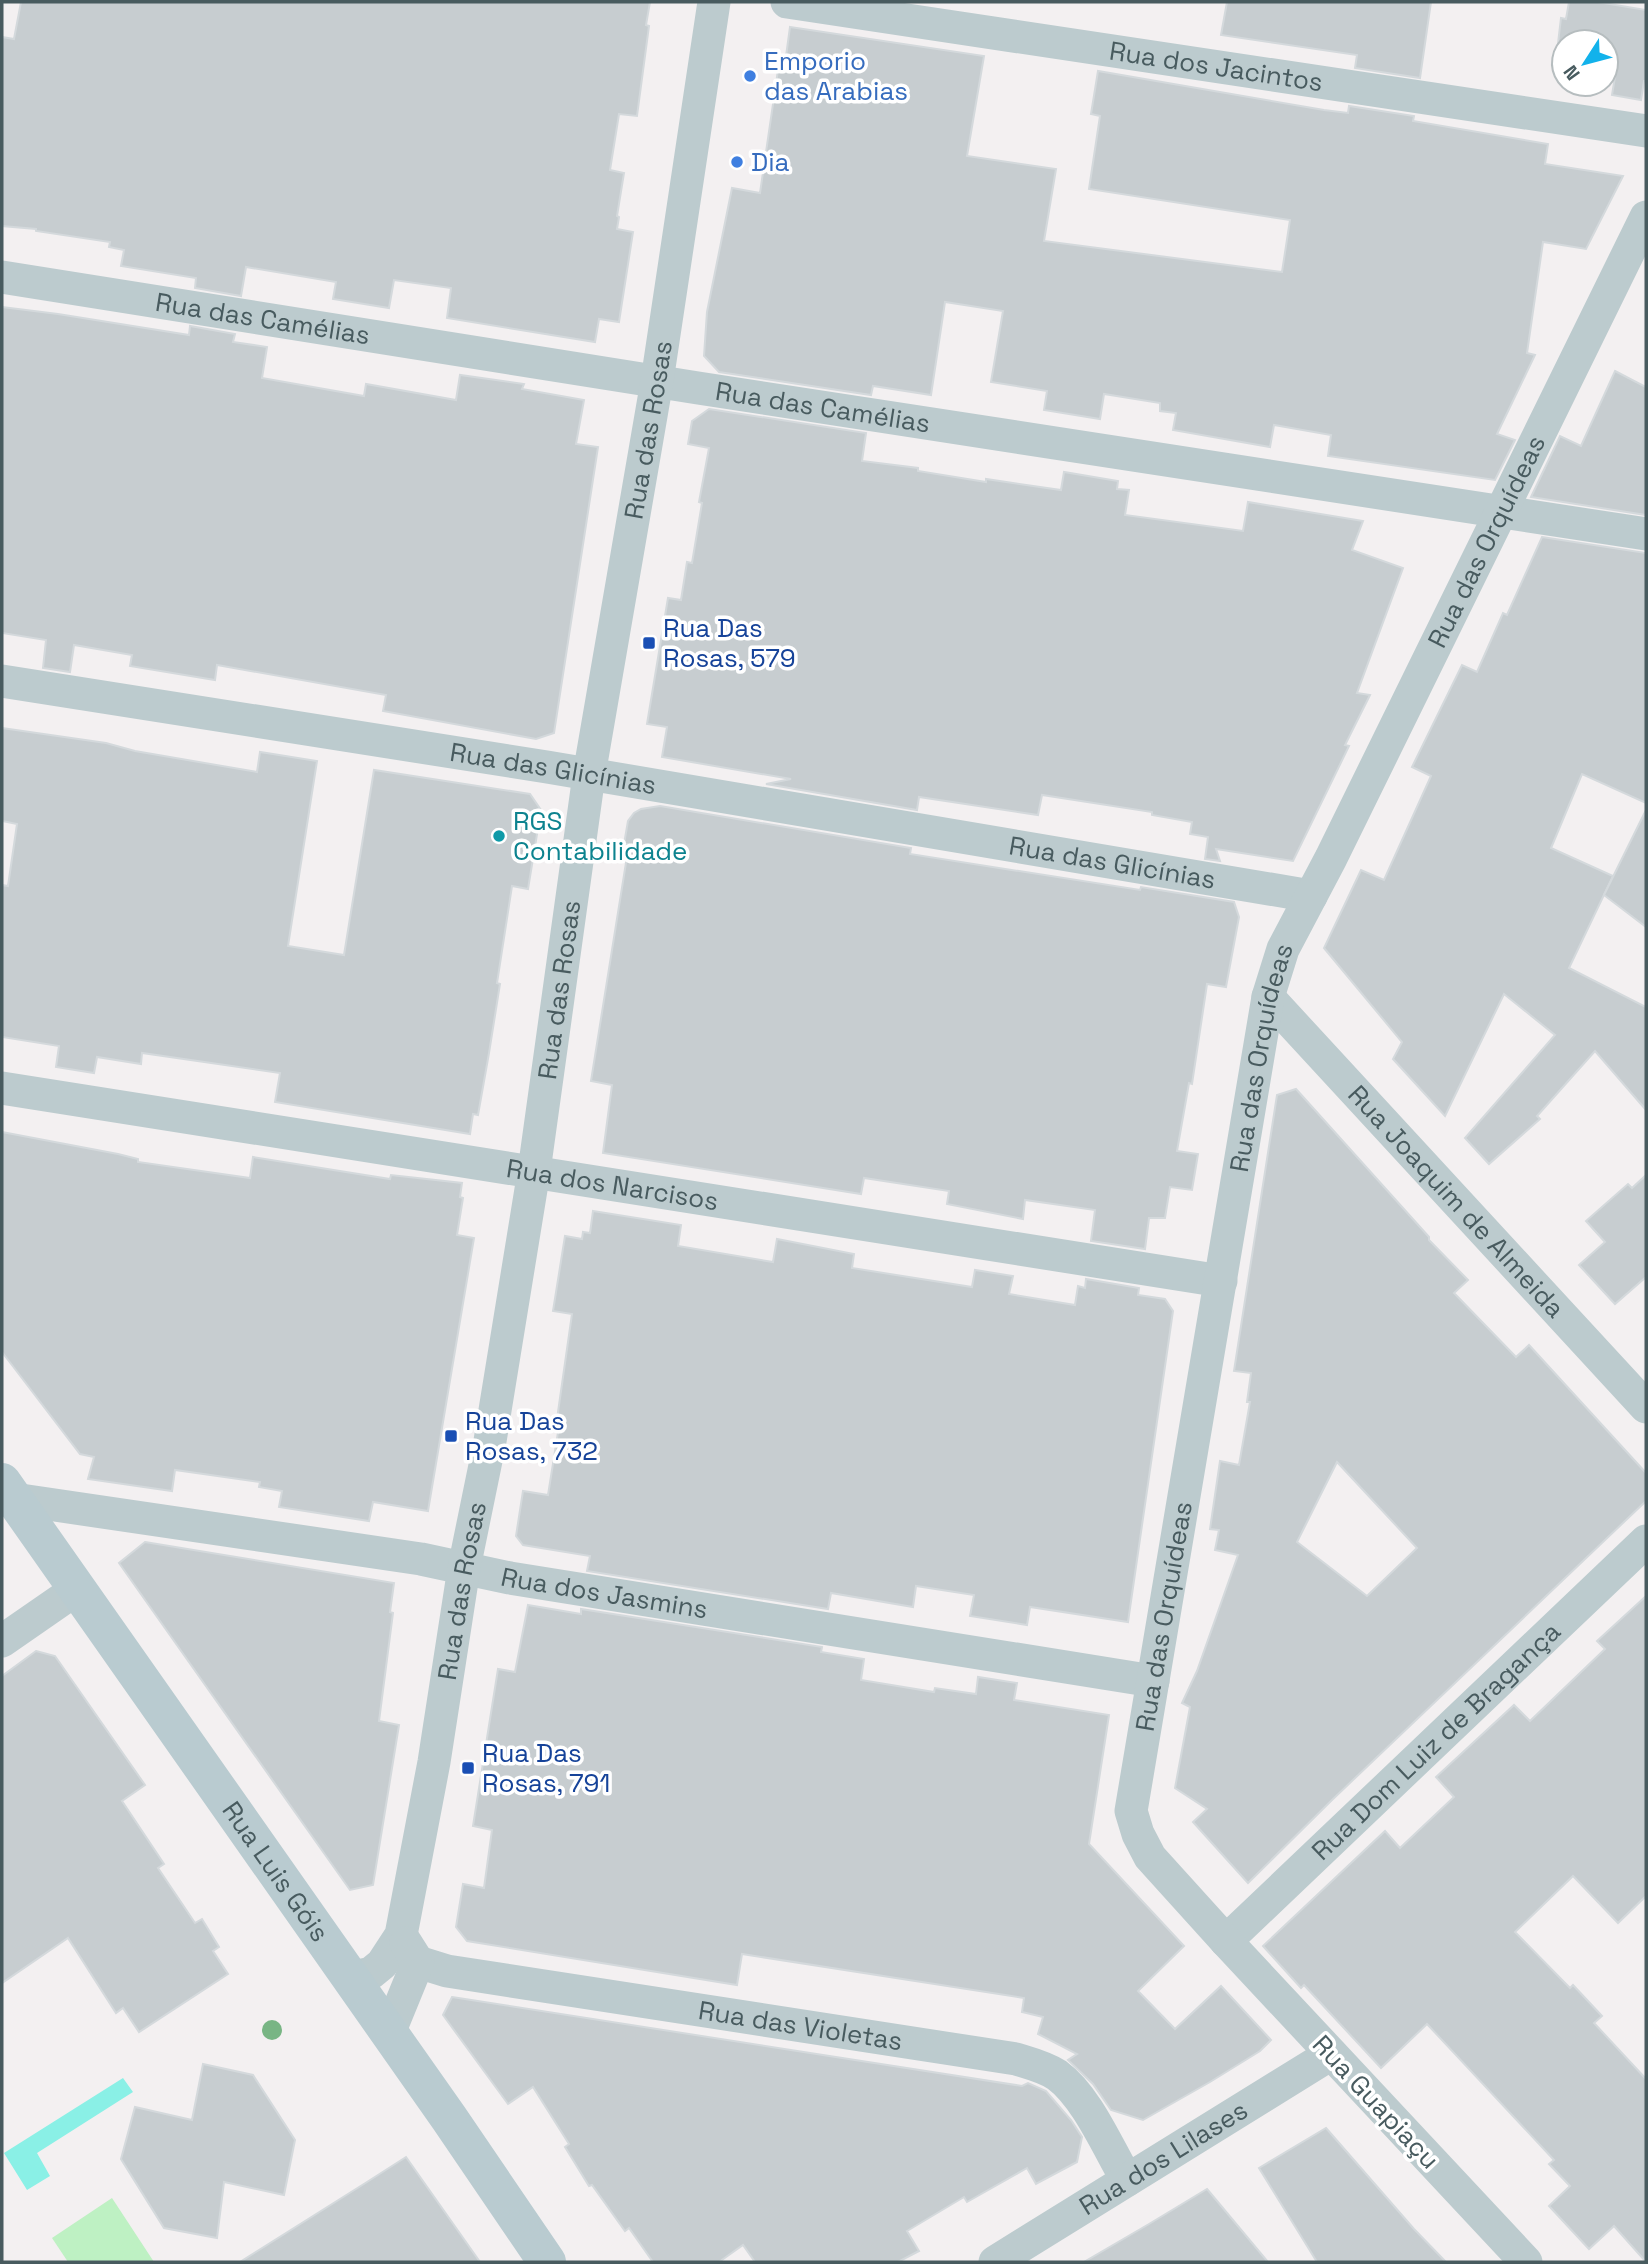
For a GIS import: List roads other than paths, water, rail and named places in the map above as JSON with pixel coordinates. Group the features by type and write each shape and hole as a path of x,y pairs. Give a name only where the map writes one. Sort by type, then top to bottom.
{"street":[{"name":"Rua das Rosas","path":"389,2033 410,1948 434,1762 464,1568 490,1441 534,1171 589,775 657,381 714,2"},
{"name":"Rua dos Jacintos","path":"787,2 1646,131"},
{"name":"Rua das Orquídeas","path":"1226,1941 1150,1857 1138,1834 1131,1811 1268,997 1283,949 1646,217"},
{"name":"Rua das Camélias","path":"2,277 1646,534"},
{"name":"Rua das Glicínias","path":"2,681 589,775 1311,896"},
{"name":"Rua Joaquim de Almeida","path":"1268,997 1646,1407"},
{"name":"Rua dos Narcisos","path":"2,1088 1221,1281"},
{"name":"Rua dos Jasmins","path":"8,1490 1153,1681"},
{"name":"Rua Luis Góis","path":"8,1490 547,2262"},
{"name":"Rua Dom Luiz de Bragança","path":"1226,1941 1646,1541"},
{"path":"2,1642 78,1589"},
{"name":"Rua Guapiaçu","path":"1226,1941 1525,2262"},
{"name":"Rua das Rosas","path":"349,1978 371,1973 410,1948"},
{"name":"Rua das Violetas","path":"410,1948 447,1971 1016,2059 1035,2065 1056,2075 1077,2095 1127,2180"},
{"name":"Rua dos Lilases","path":"995,2262 1031,2254 1127,2180 1331,2054"}],"water":[{"path":"123,2078 133,2092 37,2153 50,2176 27,2190 4,2153"}],"place":[{"name":"Emporio das Arabias","path":"750,76"},
{"name":"Dia","path":"737,162"},
{"name":"Rua Das Rosas, 579","path":"649,643"},
{"name":"RGS Contabilidade","path":"499,836"},
{"name":"Rua Das Rosas, 732","path":"451,1436"},
{"name":"Rua Das Rosas, 791","path":"468,1768"}]}
